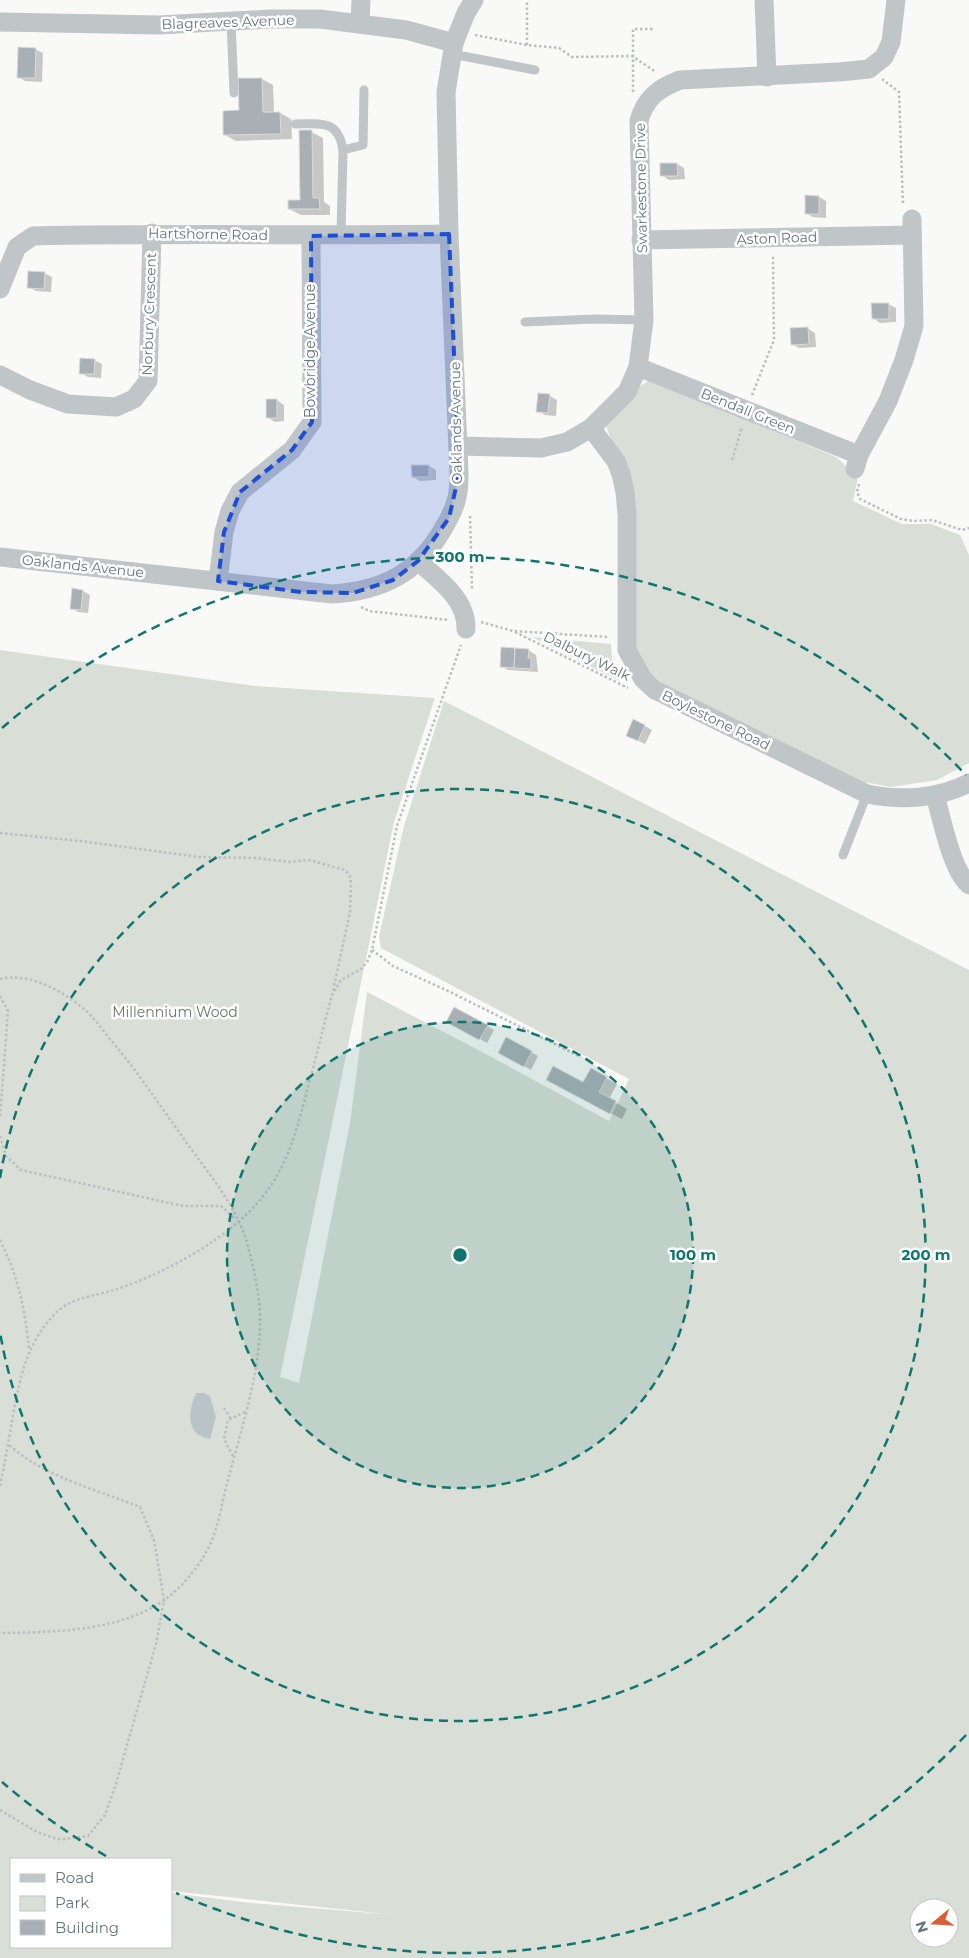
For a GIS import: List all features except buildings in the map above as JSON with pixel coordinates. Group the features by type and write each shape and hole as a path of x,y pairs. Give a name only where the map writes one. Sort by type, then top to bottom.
{"street":[{"path":"360,23 361,0"},
{"name":"Oaklands Avenue","path":"0,557 332,594 353,593 376,587 408,571 437,539 449,518 457,498 459,474 449,234 446,92 455,43 466,13 474,0"},
{"path":"764,0 767,77"},
{"path":"869,69 884,57 891,42 896,0"},
{"name":"Blagreaves Avenue","path":"0,22 159,25 272,19 320,19 406,30 455,43"},
{"name":"Swarkestone Drive","path":"458,446 541,448 567,442 591,428 627,392 638,367 644,320 639,121 642,109 653,95 667,85 680,80 767,77 869,69"},
{"path":"857,462 888,401 904,360 914,326 912,226"},
{"name":"Aston Road","path":"641,240 772,238 912,226"},
{"name":"Hartshorne Road","path":"0,289 17,247 33,236 152,233 311,236 449,234"},
{"name":"Norbury Crescent","path":"0,375 30,390 68,404 116,408 134,399 148,381 152,233"},
{"name":"Bowbridge Avenue","path":"218,581 224,532 230,511 240,492 292,450 312,422 311,236"},
{"name":"Bendall Green","path":"638,367 746,410 857,462"},
{"name":"Boylestone Road","path":"591,428 616,461 625,492 627,650 643,679 655,690 867,794 886,798 911,798 935,795 969,783"},
{"path":"418,561 462,605 466,624"},
{"path":"935,795 948,844 963,879 969,885"}],"lane":[{"path":"231,21 234,93"},
{"path":"455,43 535,70"},
{"path":"342,150 363,145 364,90"},
{"path":"295,124 323,124 335,130 340,136 342,150 341,236"},
{"path":"524,322 594,319 644,320"},
{"path":"843,854 867,794"}],"path":[{"path":"527,0 527,45"},
{"path":"642,109 633,100 633,29 654,29"},
{"path":"455,43 559,48 572,57 632,56 661,76 667,85"},
{"path":"869,69 899,92 903,204 912,226"},
{"path":"732,460 746,410 774,340 772,238"},
{"path":"857,462 860,480 858,492 860,499 901,519 914,521 932,520 962,530 969,528"},
{"path":"470,515 472,591"},
{"path":"332,594 369,611 457,621 466,624"},
{"path":"332,995 341,980 361,969 367,962 372,950 397,826 466,624 473,619 513,631 614,638 626,636"},
{"name":"Dalbury Walk","path":"513,631 626,688 655,690"},
{"path":"0,834 80,841 199,857 256,858 290,862 309,860 345,870 350,876 351,885 350,912 332,995 291,1147 282,1167 264,1196 238,1222 211,1241 161,1271 119,1289 76,1300 62,1308 52,1318 29,1352 21,1376 0,1486"},
{"path":"372,950 393,966 581,1057"},
{"path":"0,980 5,978 30,980 54,988 85,1010 132,1065 226,1199 238,1222 246,1241 253,1268 260,1321 257,1359 234,1457 212,1540 196,1568 164,1600 149,1609 127,1618 100,1625 48,1632 0,1633"},
{"path":"0,996 8,1011 0,1120"},
{"path":"0,1136 6,1156 21,1170 183,1206 221,1206 238,1222"},
{"path":"0,1240 18,1282 25,1311 29,1352"},
{"path":"224,1408 231,1419"},
{"path":"234,1457 224,1438 228,1420 245,1412"},
{"path":"0,1810 37,1832 57,1839 88,1836 97,1827 105,1815 115,1787 156,1644 164,1600 154,1540 140,1507 42,1469 24,1458 8,1444"}],"highlighted area":[{"path":"449,234 459,474 449,518 418,561 393,580 353,593 301,592 218,581 224,532 240,492 292,450 312,422 311,236"}],"green space":[{"path":"650,380 836,457 858,477 853,501 902,524 931,524 960,535 969,555 969,763 937,780 891,787 864,782 670,690 646,669 635,648 613,444 606,426 637,388"},
{"path":"532,637 611,644 612,663 620,681"},
{"name":"Millennium Wood","path":"0,650 255,686 435,698 394,822 280,1377 299,1383 350,1123 367,992 609,1121 629,1079 381,948 379,937 404,826 444,701 969,970 969,1958 0,1958"}],"shaded area":[{"path":"196,1393 204,1393 210,1396 216,1417 210,1439 196,1433 192,1427 190,1414"}]}
